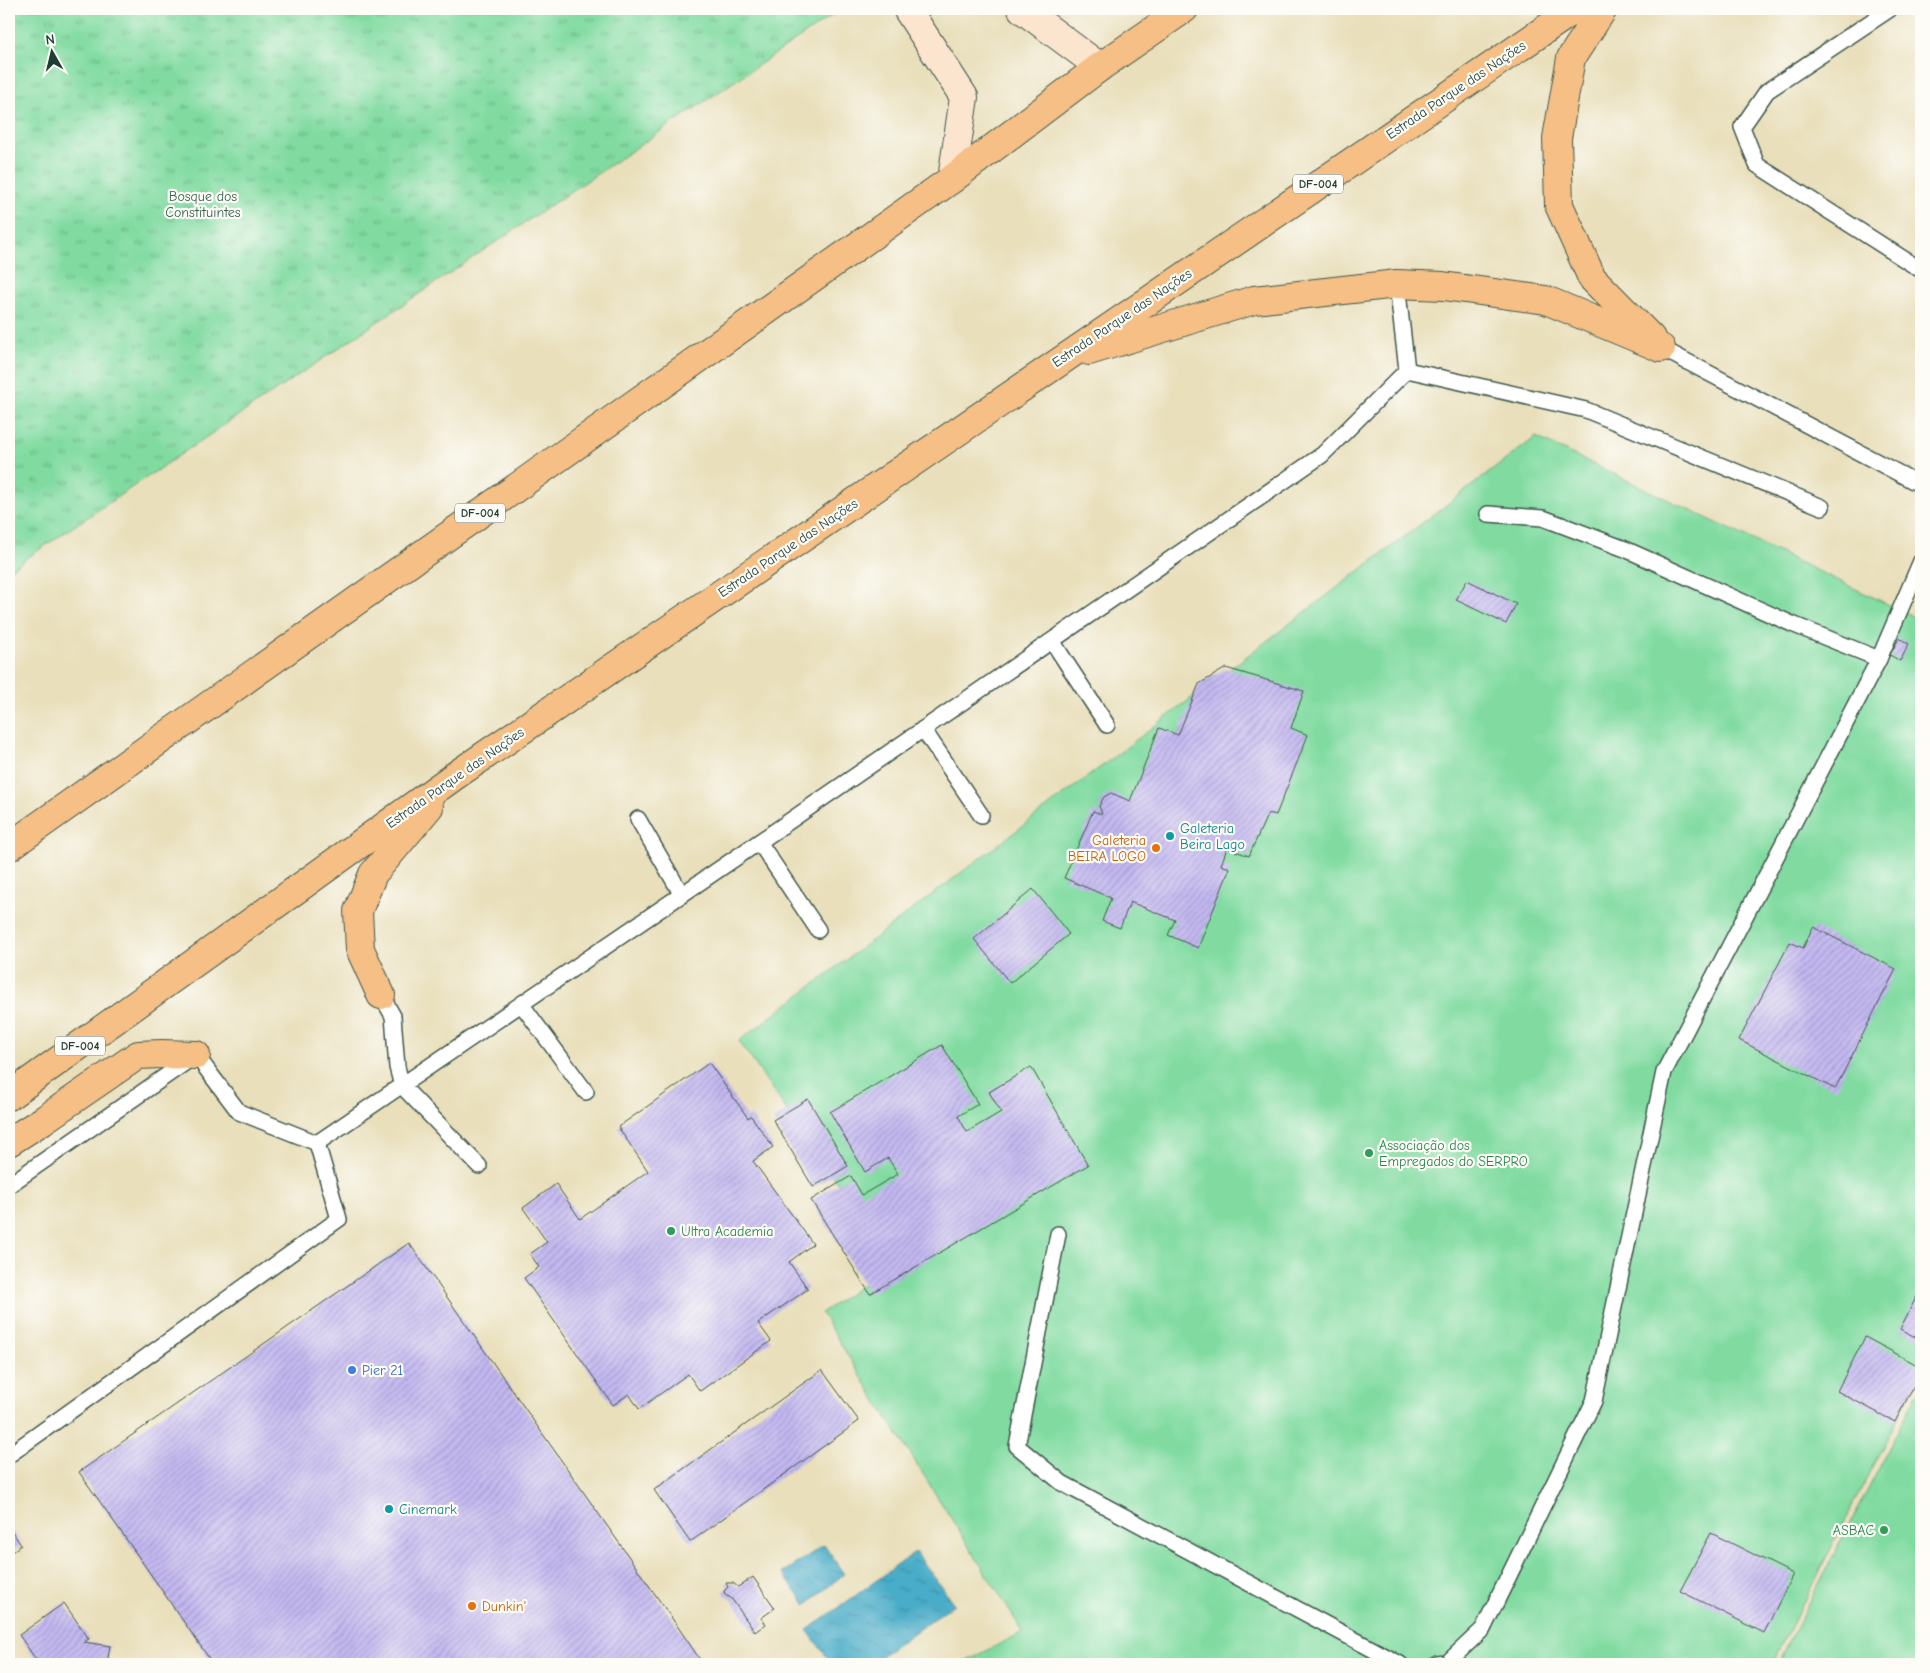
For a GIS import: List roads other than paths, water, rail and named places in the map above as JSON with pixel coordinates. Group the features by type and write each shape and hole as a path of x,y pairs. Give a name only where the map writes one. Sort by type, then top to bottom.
{"highway":[{"name":"DF-004","path":"9,847 952,179 1100,67 1184,9"},
{"name":"Estrada Parque das Nações","path":"9,1096 456,775 1574,9"},
{"path":"1603,9 1572,58 1557,138 1560,205 1592,278 1661,348"},
{"path":"1062,360 1254,300 1397,284 1444,286 1546,300 1661,348"},
{"path":"380,995 360,949 358,911 373,874 456,775"},
{"path":"9,1142 138,1056 161,1054 196,1056"}],"street":[{"path":"907,9 964,97 952,179"},
{"path":"1022,9 1100,67"}],"lane":[{"path":"1890,9 1767,91 1742,128 1757,165 1921,270"},
{"path":"1397,284 1407,370"},
{"path":"1661,348 1921,485"},
{"path":"317,1143 522,1005 1322,454 1407,370"},
{"path":"1407,370 1586,410 1822,507"},
{"path":"1488,514 1543,518 1552,521 1625,549 1792,624 1879,659"},
{"path":"1437,1664 1448,1663 1483,1629 1594,1401 1664,1072 1879,659 1921,561"},
{"path":"1052,641 1108,725"},
{"path":"923,729 981,815"},
{"path":"638,819 682,895"},
{"path":"759,842 818,930"},
{"path":"380,995 393,1016 397,1067 402,1086 479,1166"},
{"path":"522,1005 586,1092"},
{"path":"9,1185 196,1056 239,1112 317,1143"},
{"path":"9,1455 339,1219 317,1143"},
{"path":"1058,1234 1017,1446 1062,1483 1400,1664"}],"water":[{"path":"824,1545 844,1574 806,1605 782,1573"},
{"path":"916,1552 954,1604 870,1664 832,1664 807,1630"}],"place":[{"name":"Galeteria Beira Lago","path":"1170,836"},
{"name":"Galeteria BEIRA LOGO","path":"1156,848"},
{"name":"Associação dos Empregados do SERPRO","path":"1369,1153"},
{"name":"Ultra Academia","path":"671,1231"},
{"name":"Pier 21","path":"352,1370"},
{"name":"Cinemark","path":"389,1509"},
{"name":"ASBAC","path":"1884,1530"},
{"name":"Dunkin'","path":"472,1606"}],"park label":[{"name":"Bosque dos Constituintes","path":"203,204"}]}
